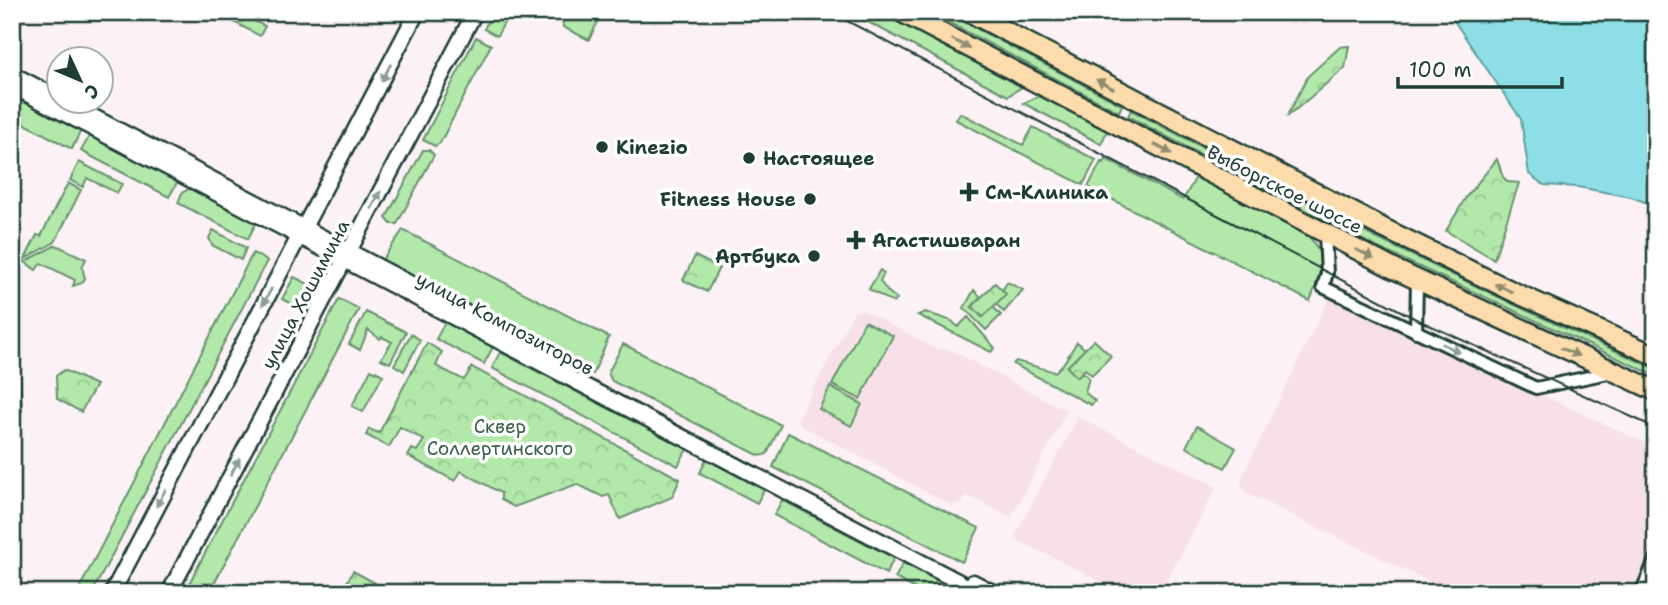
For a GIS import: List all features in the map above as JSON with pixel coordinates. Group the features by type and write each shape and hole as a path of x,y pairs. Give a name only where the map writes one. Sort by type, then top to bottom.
{"main road":[{"name":"Выборгское шоссе","path":"901,12 1325,234 1417,280 1656,391"},
{"name":"Выборгское шоссе","path":"970,12 1382,228 1534,302 1656,356"}],"street":[{"name":"улица Хошимина","path":"112,593 417,12"},
{"name":"улица Хошимина","path":"169,593 475,12"},
{"path":"12,74 46,92"},
{"name":"улица Композиторов","path":"12,86 302,232"},
{"name":"улица Композиторов","path":"91,116 302,232 980,593"},
{"path":"1325,234 1326,273 1323,287 1416,332 1535,388 1613,372"},
{"name":"улица Композиторов","path":"347,256 994,593"},
{"path":"1416,332 1417,280"},
{"path":"1641,593 1656,558"}],"shaded area":[{"path":"1330,296 1656,448 1656,546 1635,593 1453,593 1248,494 1242,487 1241,479"},
{"path":"863,310 938,350 949,349 1067,411 1011,517 966,495 961,504 951,505 802,426 797,420 854,312"},
{"path":"1078,417 1217,487 1160,593 1116,593 1104,583 1014,538"}],"green space":[{"path":"234,12 265,26 260,36 230,20"},
{"path":"493,12 510,12 497,36 484,29"},
{"path":"562,12 586,12 598,21 589,40 563,27"},
{"path":"849,12 882,12 1023,86 1008,96"},
{"path":"929,12 945,12 1122,105 1119,112"},
{"path":"476,37 491,45 440,143 435,146 423,140"},
{"path":"1349,46 1345,68 1287,117 1308,76 1340,47"},
{"path":"12,94 46,112 46,116 54,116 81,130 72,149 12,117"},
{"path":"1040,96 1107,131 1101,144 1023,103"},
{"path":"1131,110 1376,238 1656,369 1656,376 1372,245 1128,116"},
{"path":"960,113 1023,145 1033,127 1096,160 1083,185 956,120"},
{"path":"90,135 178,181 169,197 81,151"},
{"path":"423,150 429,150 434,155 397,224 391,224 386,218"},
{"path":"1106,159 1183,200 1196,177 1306,234 1318,250 1321,266 1310,301 1088,187 1101,162 1104,163"},
{"path":"1497,159 1503,177 1508,182 1519,183 1494,259 1446,231 1466,197"},
{"path":"79,162 122,184 117,193 87,178 83,187 70,180"},
{"path":"68,183 81,190 55,242 25,259 37,235 41,236"},
{"path":"192,187 257,221 248,239 178,203 182,193"},
{"path":"213,230 246,248 241,260 212,245 209,238"},
{"path":"403,230 609,337 593,374 382,260"},
{"path":"56,245 86,259 82,267 85,278 82,283 73,286 75,280 41,263 36,270 25,262"},
{"path":"253,253 267,261 92,593 77,593"},
{"path":"695,256 719,268 707,292 683,280"},
{"path":"880,270 884,273 880,281 897,299 894,303 869,289"},
{"path":"294,277 316,288 304,311 282,299"},
{"path":"1007,282 1023,290 1004,312 996,304 1005,294 1002,291"},
{"path":"995,283 1006,294 983,317 972,307"},
{"path":"974,290 981,297 972,307 982,317 993,307 1001,315 986,330 964,308"},
{"path":"339,299 359,309 209,593 184,593"},
{"path":"366,312 406,332 390,363 381,359 392,342 382,337 380,339 368,330 360,350 349,344"},
{"path":"925,312 952,321 958,327 968,317 995,348 991,352 918,315"},
{"path":"865,321 893,336 860,399 832,385"},
{"path":"445,322 493,347 484,364 436,339"},
{"path":"411,334 420,340 404,371 394,365"},
{"path":"1094,340 1111,356 1092,375 1085,369 1077,377 1067,367"},
{"path":"1077,342 1085,349 1067,367 1077,377 1083,372 1089,378 1085,392 1095,401 1091,405 1013,364 1016,361 1055,372"},
{"name":"Сквер Соллертинского","path":"427,343 442,352 436,366 464,380 472,367 680,479 672,497 620,519 609,495 603,497 577,484 514,507 501,500 501,493 461,471 455,481 408,456 412,449 417,451 424,440 400,427 389,447 366,435 369,429 379,433"},
{"path":"623,344 781,425 767,454 760,456 612,381 608,373"},
{"path":"12,351 18,351 22,411 12,412"},
{"path":"500,352 687,449 678,466 492,368"},
{"path":"371,369 383,375 363,412 352,406"},
{"path":"64,370 96,385 81,412 57,399 56,376"},
{"path":"830,387 862,404 851,426 819,409"},
{"path":"1197,426 1236,448 1225,468 1186,447"},
{"path":"788,433 979,528 962,562 773,467"},
{"path":"706,459 764,490 757,503 700,473"},
{"path":"782,500 894,558 886,574 774,515"},
{"path":"903,563 961,593 923,593 895,578"},
{"path":"353,571 375,583 369,593 341,593"}],"water":[{"path":"1448,12 1656,12 1656,206 1631,197 1578,187 1544,185 1529,174 1521,119"}],"tram line":[{"path":"830,12 1416,319 1656,428"}],"place":[{"name":"Kinezio","path":"602,147"},
{"name":"Настоящее","path":"749,158"},
{"name":"См-Клиника","path":"969,192"},
{"name":"Fitness House","path":"810,199"},
{"name":"Агастишваран","path":"856,240"},
{"name":"Артбука","path":"814,256"}]}
